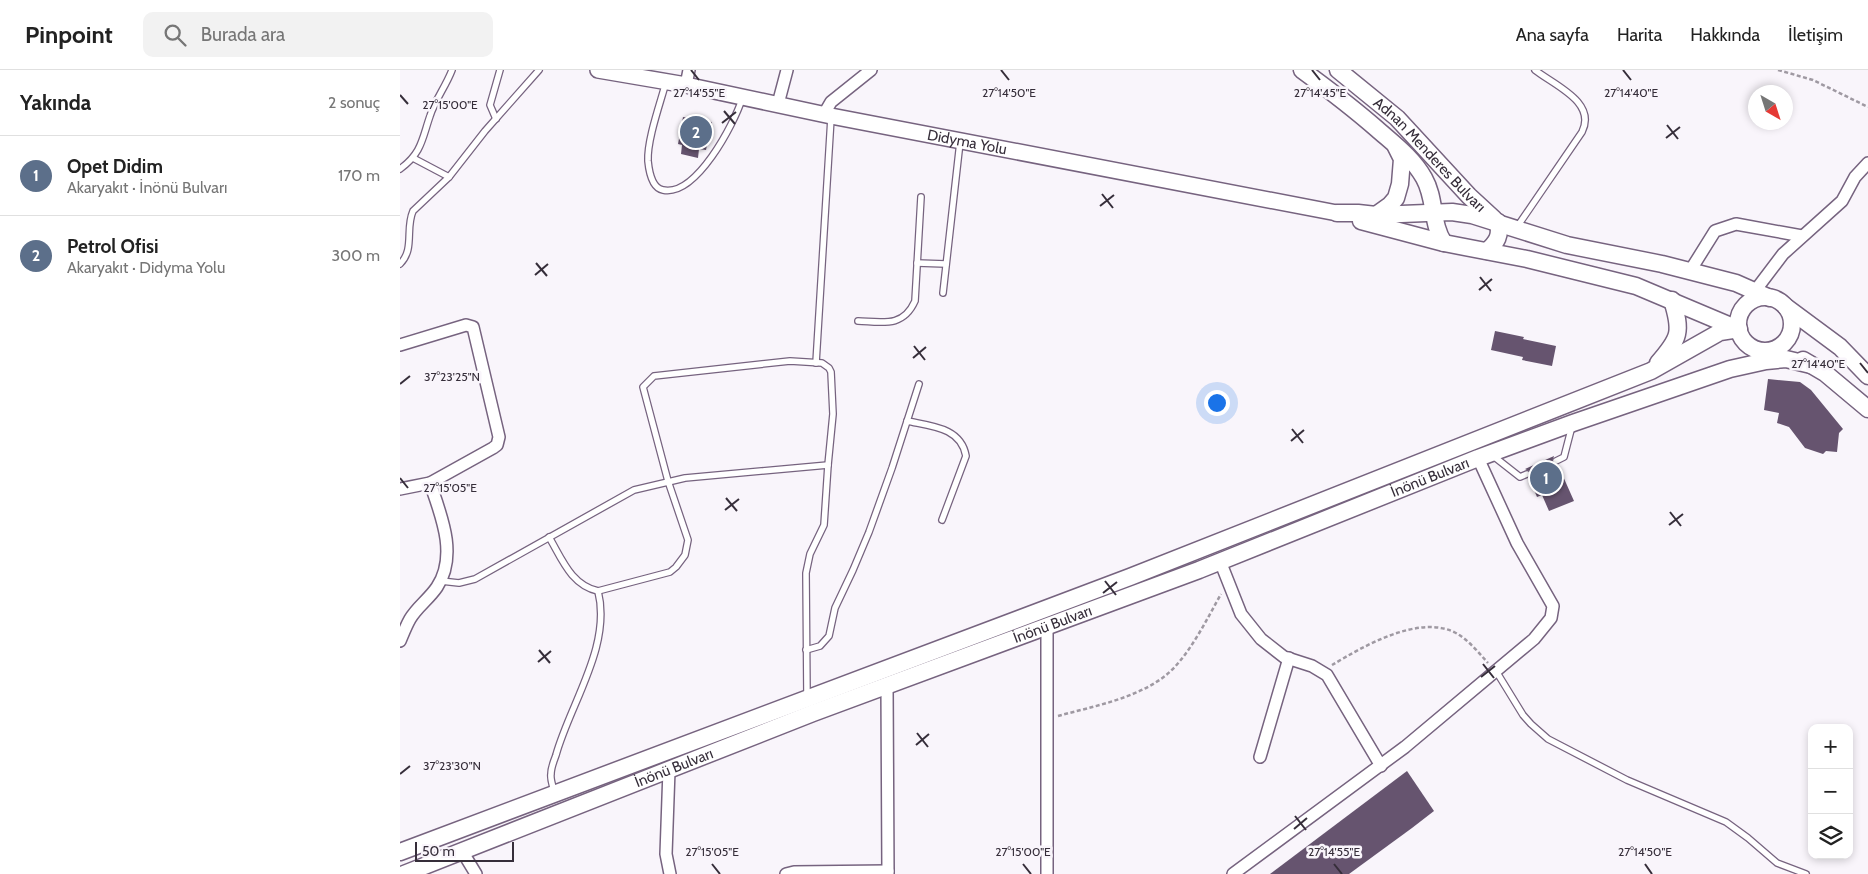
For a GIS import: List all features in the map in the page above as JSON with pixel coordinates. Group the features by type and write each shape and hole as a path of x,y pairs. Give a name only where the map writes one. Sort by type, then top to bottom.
{"main road":[{"name":"Adnan Menderes Bulvarı","path":"1302,70 1396,145 1413,163 1425,179 1432,197 1437,230 1444,243"},
{"name":"Adnan Menderes Bulvarı","path":"1338,70 1397,118 1469,196 1498,222"},
{"path":"1376,215 1390,206 1396,198 1400,184 1402,159 1396,145"},
{"path":"1337,213 1376,215 1452,212 1472,215 1567,245 1690,271 1736,283 1785,306 1840,347 1868,376"},
{"path":"1337,213 1444,243 1527,259 1636,286 1739,329"},
{"path":"1487,251 1499,238 1498,222"},
{"path":"1770,298 1762,297 1753,300 1746,305 1738,320 1739,329 1745,342 1758,350 1765,351 1779,347 1785,342 1792,328 1792,320 1785,306"},
{"path":"1651,371 1672,346 1678,333 1678,319 1672,300"},
{"name":"İnönü Bulvarı","path":"400,852 1130,577 1651,371 1720,332 1739,329"},
{"path":"1779,347 1832,379 1868,409"},
{"path":"1730,369 1758,350"},
{"path":"1730,369 1766,361 1786,360 1811,365"},
{"name":"İnönü Bulvarı","path":"404,874 887,686 1220,561 1484,456 1730,369"}],"street":[{"name":"Didyma Yolu","path":"598,70 666,81 687,77 743,96 827,115 1337,213"},
{"path":"778,104 787,70"},
{"path":"827,115 831,102 871,70"},
{"path":"1754,291 1783,254 1842,201 1855,178 1868,163"},
{"path":"1690,271 1715,231 1736,224 1802,236"},
{"path":"400,345 466,324 474,327 499,437 497,444 493,448 430,483 400,489"},
{"path":"1233,874 1381,766 1534,639 1551,618 1553,606 1517,543 1484,456"},
{"path":"400,641 410,619 441,581 447,563 448,552 440,513 430,483"},
{"path":"1220,561 1242,614 1261,639 1284,657 1312,666 1327,675 1381,766"},
{"path":"1047,627 1048,874"},
{"path":"1260,757 1289,658"},
{"path":"786,874 794,872 888,872 887,686"},
{"path":"669,770 666,854 670,874"},
{"path":"462,851 476,874"}],"lane":[{"path":"400,169 413,158 421,147 430,116 452,70"},
{"path":"496,119 490,105 500,70"},
{"path":"400,264 406,257 409,248 413,211 449,177 539,70"},
{"path":"1516,229 1582,132 1586,122 1585,111 1578,101 1535,70"},
{"path":"666,81 648,159 654,183 657,187 664,190 673,190 684,185 706,164 733,122 743,96"},
{"path":"816,363 827,115"},
{"path":"943,293 960,140"},
{"path":"413,158 449,177"},
{"path":"858,322 893,322 908,313 915,301 921,197"},
{"path":"917,263 946,264"},
{"path":"549,537 572,576 583,586 598,591 670,572 681,562 688,540 668,481 643,387 654,376 790,361 826,365 831,372 833,414 824,525 810,554 806,573 806,699"},
{"path":"806,650 820,646 829,636 835,608 868,532 919,384"},
{"path":"907,421 946,430 957,437 964,449 966,456 942,520"},
{"path":"1556,461 1564,457 1573,423"},
{"path":"1484,456 1520,478 1527,474"},
{"path":"441,581 459,583 475,579 634,490 685,478 828,465"},
{"path":"555,794 550,775 562,732 590,668 600,629 601,604 598,591"},
{"path":"1496,671 1523,715 1548,739 1627,780 1726,822 1788,871 1806,874"}],"path":[{"path":"1778,70 1812,80 1868,107"},
{"path":"1046,720 1131,695 1166,675 1188,650 1229,582"},
{"path":"1322,672 1351,654 1387,637 1418,628 1436,627 1462,637 1496,671"}],"building":[{"path":"683,117 712,122 706,150 699,149 698,158 681,154 682,145 678,144"},
{"path":"1495,331 1556,346 1552,366 1522,360 1523,357 1491,350"},
{"path":"1768,379 1800,382 1811,390 1843,429 1839,433 1837,452 1826,451 1823,454 1805,448 1789,427 1777,423 1779,413 1764,410"},
{"path":"1554,456 1552,463 1558,465 1574,501 1549,511 1542,495 1537,497 1529,478 1532,475 1531,472 1525,469"},
{"path":"1407,771 1434,811 1412,828 1349,874 1270,874"}],"place":[{"name":"Petrol Ofisi","path":"696,132"},
{"name":"Opet Didim","path":"1546,478"}]}
